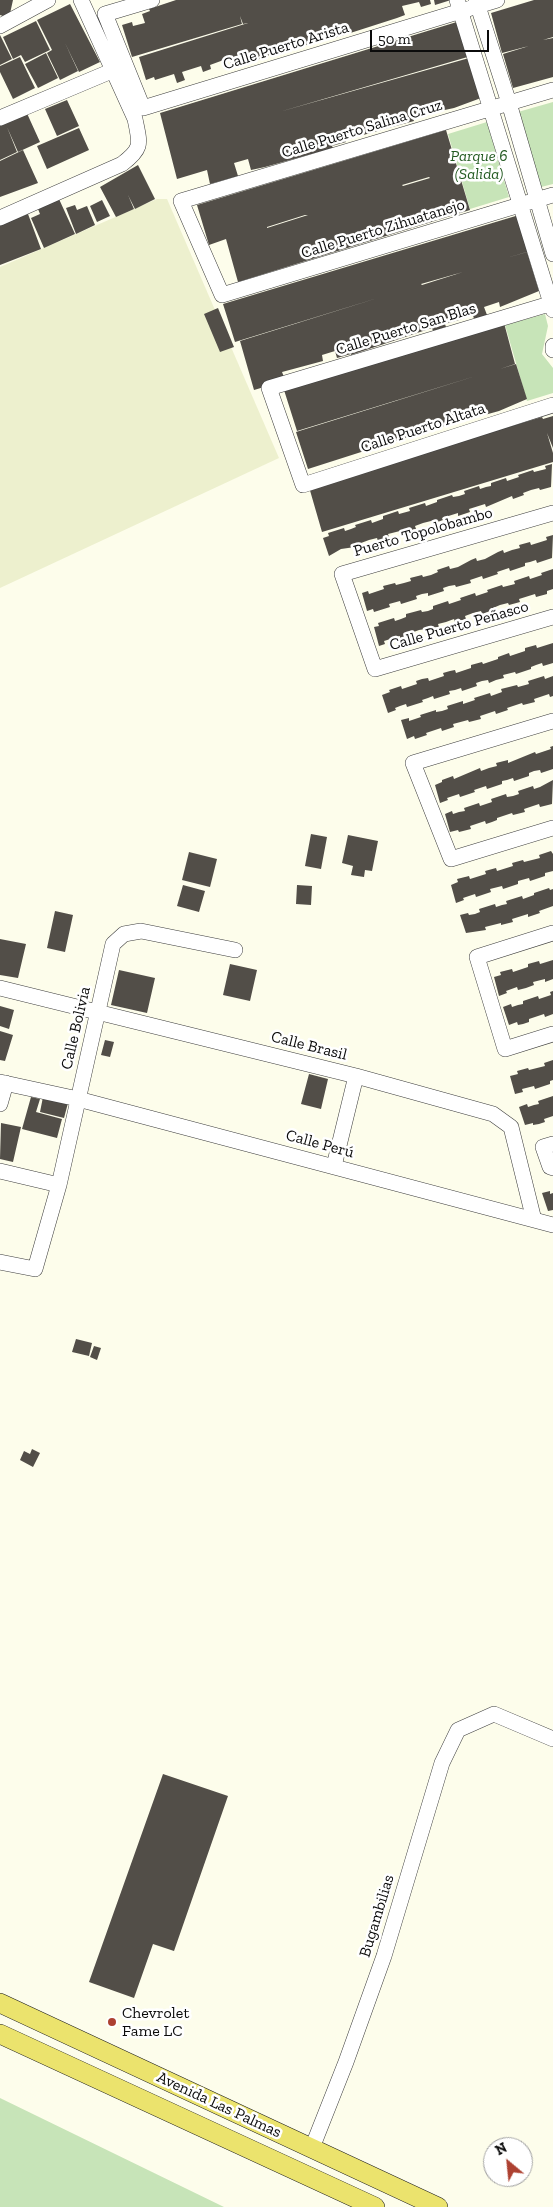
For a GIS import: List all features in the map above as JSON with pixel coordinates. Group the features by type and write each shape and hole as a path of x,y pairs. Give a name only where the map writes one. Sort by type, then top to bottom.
{"main road":[{"name":"Avenida Las Palmas","path":"0,2003 438,2207"},
{"name":"Avenida Las Palmas","path":"0,2034 376,2207"}],"street":[{"path":"0,26 48,0"},
{"path":"0,218 122,164 136,154 139,139 135,119 81,0"},
{"name":"Calle Puerto Arista","path":"152,0 105,14 143,108 459,6 497,0"},
{"path":"477,3 509,103 553,254"},
{"path":"459,6 552,306"},
{"path":"0,118 114,70"},
{"name":"Calle Puerto Salina Cruz","path":"222,295 181,201 553,90"},
{"name":"Calle Puerto Zihuatanejo","path":"222,295 553,195"},
{"name":"Calle Puerto San Blas","path":"303,485 269,388 552,306"},
{"name":"Calle Puerto Altata","path":"303,485 553,405"},
{"name":"Puerto Topolobambo","path":"375,669 342,574 553,513"},
{"name":"Calle Puerto Peñasco","path":"375,669 553,616"},
{"path":"553,722 413,763 452,859 553,828"},
{"name":"Calle Bolivia","path":"0,1262 35,1269 59,1185 113,944 124,934 142,930 236,950"},
{"path":"553,933 477,956 505,1049 553,1034"},
{"name":"Calle Brasil","path":"0,988 356,1076 493,1114 511,1127 534,1220"},
{"path":"334,1166 356,1076"},
{"path":"0,1104 3,1082"},
{"name":"Calle Perú","path":"3,1082 78,1099 553,1225"},
{"path":"548,1146 550,1167 553,1168"},
{"path":"0,1171 59,1185"},
{"name":"Bugambilias","path":"312,2148 346,2062 384,1956 442,1763 458,1730 494,1714 553,1740"}],"green space":[{"path":"553,102 553,184 541,187 518,112"},
{"name":"Parque 6 (Salida)","path":"487,122 509,197 470,209 448,134"},
{"path":"157,199 167,199 279,458 0,588 0,267"},
{"path":"545,314 548,326 542,354 553,368 553,393 527,401 505,325"},
{"path":"0,2098 224,2207 0,2207"}],"building":[{"path":"0,0 13,0 9,18 0,15"},
{"path":"176,0 430,0 431,4 421,7 419,2 402,6 405,15 397,18 341,36 272,54 247,64 244,53 238,55 241,63 231,66 229,58 210,65 211,69 203,72 201,66 182,72 185,80 177,83 174,74 155,80 154,77 146,80 139,57 248,23 243,24 240,16 242,24 132,57 122,25 132,22 133,26 145,23 142,14 150,11 149,9"},
{"path":"434,0 451,0 435,5"},
{"path":"534,0 553,0 553,37 543,40 553,38 553,77 513,88 503,54 529,46 502,53 491,13"},
{"path":"70,4 100,62 79,72 65,43 78,71 60,80 47,53 52,50 37,20"},
{"path":"36,21 50,50 25,62 21,55 13,59 3,37"},
{"path":"460,21 471,56 279,112 469,58 481,98 454,108 426,114 425,111 412,115 414,121 345,140 346,142 332,146 333,148 265,167 251,170 248,159 234,163 238,176 210,184 207,170 177,179 160,113"},
{"path":"0,35 12,59 0,65"},
{"path":"46,53 58,78 38,88 25,64"},
{"path":"20,57 35,88 13,99 0,72 0,66"},
{"path":"67,100 79,126 57,136 45,109"},
{"path":"25,109 40,142 18,152 7,127 17,152 0,160 0,121"},
{"path":"79,128 89,150 47,169 37,146"},
{"path":"446,130 470,210 238,282 226,239 209,245 197,205","holes":["429,177 430,178 402,185","308,215 267,228 267,227"]},
{"path":"23,150 38,183 0,197 0,161"},
{"path":"138,165 155,199 135,209 128,195 134,209 116,217 100,187"},
{"path":"59,199 75,234 44,248 31,218 40,214 38,209"},
{"path":"102,200 110,216 97,222 90,206"},
{"path":"75,205 77,210 87,206 95,225 76,234 66,208"},
{"path":"28,214 41,249 0,265 0,225"},
{"path":"519,215 530,251 503,259 527,252 539,291 500,307 499,302 484,307 487,315 474,319 473,315 445,324 446,327 433,331 432,328 351,355 337,358 335,351 322,355 323,361 282,372 284,377 271,385 254,390 240,341 381,297 235,342 223,304","holes":["463,272 422,285 421,284"]},
{"path":"218,308 234,347 220,352 204,314"},
{"path":"504,323 515,364 500,369 516,364 527,399 499,411 430,430 308,469 296,432 479,375 297,431 284,390"},
{"path":"553,416 553,448 547,433 553,453 553,462 322,532 309,487 542,417 543,419"},
{"path":"552,464 551,487 531,490 523,493 524,495 513,499 512,496 486,507 485,504 469,509 470,512 458,516 458,513 442,518 443,520 432,524 431,521 423,523 415,526 416,529 388,534 389,537 378,541 377,538 369,540 361,543 362,546 341,549 329,556 323,538 329,536 328,533 344,528 345,531 356,527 355,525 371,520 372,523 383,519 383,516 398,511 399,514 410,511 409,508 425,503 426,506 452,495 453,497 459,496 465,494 464,491 479,486 480,489 491,486 491,483 506,478 507,481 533,470 534,472 546,469 545,466"},
{"path":"553,535 552,558 537,563 536,560 525,563 525,566 510,571 509,568 483,579 482,576 470,580 471,583 456,587 455,585 449,586 443,588 444,591 428,596 428,593 422,594 416,596 417,599 401,604 400,601 389,604 390,607 374,612 373,609 367,611 362,593 368,591 369,594 384,589 383,586 404,583 411,581 410,578 422,575 423,577 431,575 438,572 437,570 449,566 450,569 458,567 476,558 477,561 485,559 503,550 504,553 520,548 519,545 530,542 531,545 547,540 546,537"},
{"path":"553,569 553,589 547,591 547,594 536,597 535,594 519,599 520,602 500,605 482,614 481,611 473,613 465,616 466,619 455,622 454,619 438,624 439,627 419,630 411,633 412,635 400,639 400,636 384,641 385,644 379,646 374,627 379,626 378,623 394,618 395,621 406,617 406,614 421,610 422,612 428,611 433,609 433,606 448,601 449,604 475,593 476,596 502,585 503,587 515,584 514,581 529,576 530,579"},
{"path":"553,643 553,663 543,666 542,663 516,674 515,672 503,675 504,678 489,683 488,680 482,681 476,683 477,686 462,691 461,688 449,691 450,694 434,699 433,696 422,700 423,702 407,707 406,704 388,713 382,695 390,692 389,690 401,686 402,689 417,684 416,681 422,679 428,678 429,681 444,676 443,673 450,671 455,670 456,673 471,668 471,665 482,662 483,664 509,653 510,656 525,651 525,648 536,645 537,648"},
{"path":"544,676 545,679 553,676 553,696 550,697 549,694 534,699 535,702 523,705 522,703 496,714 495,711 480,716 481,719 453,724 454,727 442,731 441,728 415,739 414,736 407,739 401,720 409,718 409,721 436,710 436,712 442,711 448,709 447,706 463,701 463,704 490,693 491,696 502,692 501,689 529,684 528,681"},
{"path":"553,746 553,769 541,773 540,770 534,771 529,773 529,776 514,781 513,778 502,781 502,784 487,789 486,786 460,797 459,794 447,798 448,800 440,803 435,785 442,782 442,780 453,776 454,779 480,768 481,771 497,766 496,763 508,760 508,763 535,752 536,754 551,749 550,747"},
{"path":"553,780 552,804 540,807 539,804 524,809 525,812 513,815 512,813 486,824 485,821 470,826 471,829 450,832 445,814 452,811 453,814 465,811 464,808 479,803 480,806 492,802 491,799 506,794 507,797 513,796 519,794 518,791 533,786 534,789"},
{"path":"311,834 327,837 321,869 305,866"},
{"path":"348,835 378,841 372,871 365,870 364,877 351,875 353,866 342,863"},
{"path":"551,851 553,854 553,871 545,873 545,876 530,881 529,878 518,881 518,884 503,889 502,886 490,889 491,892 476,897 475,894 463,898 464,900 456,903 451,885 458,882 457,879 469,876 470,879 486,874 485,871 496,868 497,871 513,866 512,863 540,858 539,855"},
{"path":"189,852 217,859 210,887 182,880"},
{"path":"183,885 205,891 199,912 177,906"},
{"path":"297,885 312,886 311,905 296,904"},
{"path":"549,888 550,890 553,889 553,906 528,917 528,914 512,919 513,922 501,925 501,923 485,927 486,930 466,933 460,915 475,914 480,912 479,909 495,904 496,907 507,904 506,901 522,896 523,899"},
{"path":"55,911 73,915 65,952 47,948"},
{"path":"0,939 26,944 18,978 0,975"},
{"path":"553,960 553,979 545,982 545,979 533,982 534,985 518,990 517,987 499,996 494,977 501,975 500,972 512,969 513,972 528,967 528,964 539,961 540,964"},
{"path":"230,964 257,970 250,1001 223,995"},
{"path":"119,970 155,978 147,1013 111,1005"},
{"path":"553,991 553,1014 545,1017 544,1014 529,1019 529,1022 523,1024 518,1025 517,1022 509,1025 503,1007 511,1004 512,1007 523,1004 523,1001 538,996 539,999 551,995 550,992"},
{"path":"0,1006 14,1010 9,1029 0,1026"},
{"path":"0,1031 13,1035 5,1061 0,1060"},
{"path":"105,1040 114,1042 110,1057 101,1055"},
{"path":"553,1060 553,1080 550,1081 550,1084 535,1089 534,1086 522,1089 523,1092 515,1094 510,1076 518,1074 517,1071 545,1066 544,1063"},
{"path":"309,1074 328,1079 321,1109 301,1104"},
{"path":"553,1096 553,1116 544,1119 545,1122 539,1124 525,1125 519,1107 527,1104 528,1107 539,1104 538,1101"},
{"path":"31,1097 40,1099 36,1112 62,1119 57,1138 22,1129"},
{"path":"43,1097 68,1103 64,1118 40,1112"},
{"path":"1,1123 21,1127 13,1162 0,1159"},
{"path":"550,1191 550,1194 553,1193 553,1210 548,1211 542,1193"},
{"path":"76,1339 92,1343 89,1356 72,1352"},
{"path":"94,1346 101,1348 97,1360 90,1357"},
{"path":"32,1449 40,1453 33,1467 20,1460 24,1451 30,1454"},
{"path":"163,1774 228,1796 174,1951 153,1944 134,1998 89,1982"}],"place":[{"name":"Chevrolet Fame LC","path":"112,2022"}]}
